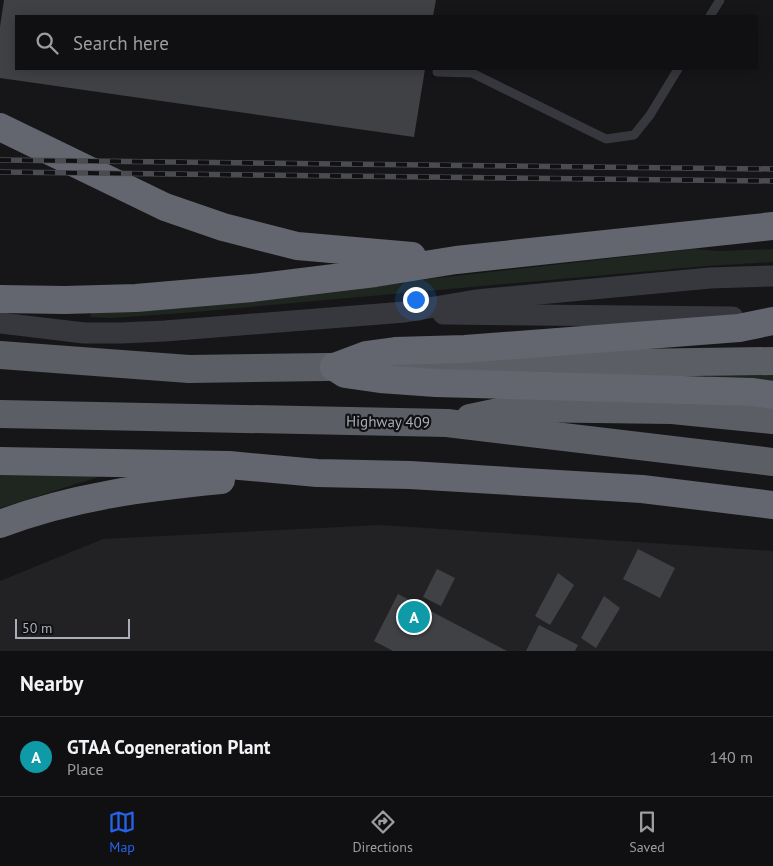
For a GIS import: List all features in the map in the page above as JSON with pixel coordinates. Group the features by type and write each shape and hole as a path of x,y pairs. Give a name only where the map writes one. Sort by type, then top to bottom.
{"highway":[{"path":"0,127 165,207 223,227 297,246 456,260"},
{"path":"0,299 136,298 309,282 456,260 773,226"},
{"path":"334,367 366,354 394,351 465,349 739,328 773,320"},
{"path":"0,355 189,369 773,361"},
{"path":"334,367 345,374 380,379 436,383 633,387 773,394"},
{"path":"447,423 518,408 672,410 773,420"},
{"name":"Highway 409","path":"0,414 447,423 773,462"},
{"path":"0,461 229,465 318,473 410,475 642,489 773,505"},
{"path":"0,524 69,503 114,493 176,484 318,473"}],"street":[{"path":"0,323 84,333 121,333 405,312 485,299 710,278 773,276"},
{"path":"405,312 773,320"}],"lane":[{"path":"711,15 720,0"},
{"path":"437,72 472,73 606,139 634,135 650,115 677,70"}],"shaded area":[{"path":"694,249 719,251 773,249 773,262 706,266 183,313 111,318 90,317 92,310 240,300"},
{"path":"773,372 773,382 709,378 709,374"},
{"path":"0,472 108,474 0,508"},
{"path":"380,525 773,551 773,651 0,651 0,581 103,539"}],"building":[{"path":"4,0 436,0 433,15 15,15 15,70 425,70 414,137 0,78 0,27"},
{"path":"638,549 675,568 660,598 623,579"},
{"path":"437,569 455,578 441,606 423,597"},
{"path":"558,573 574,585 550,625 535,616"},
{"path":"398,594 507,651 393,651 374,641"},
{"path":"604,596 620,608 596,648 581,638"},
{"path":"539,625 578,645 575,651 526,651"}],"railway":[{"path":"0,160 773,169"},
{"path":"0,172 773,181"}],"place":[{"name":"GTAA Cogeneration Plant","path":"414,617"}]}
